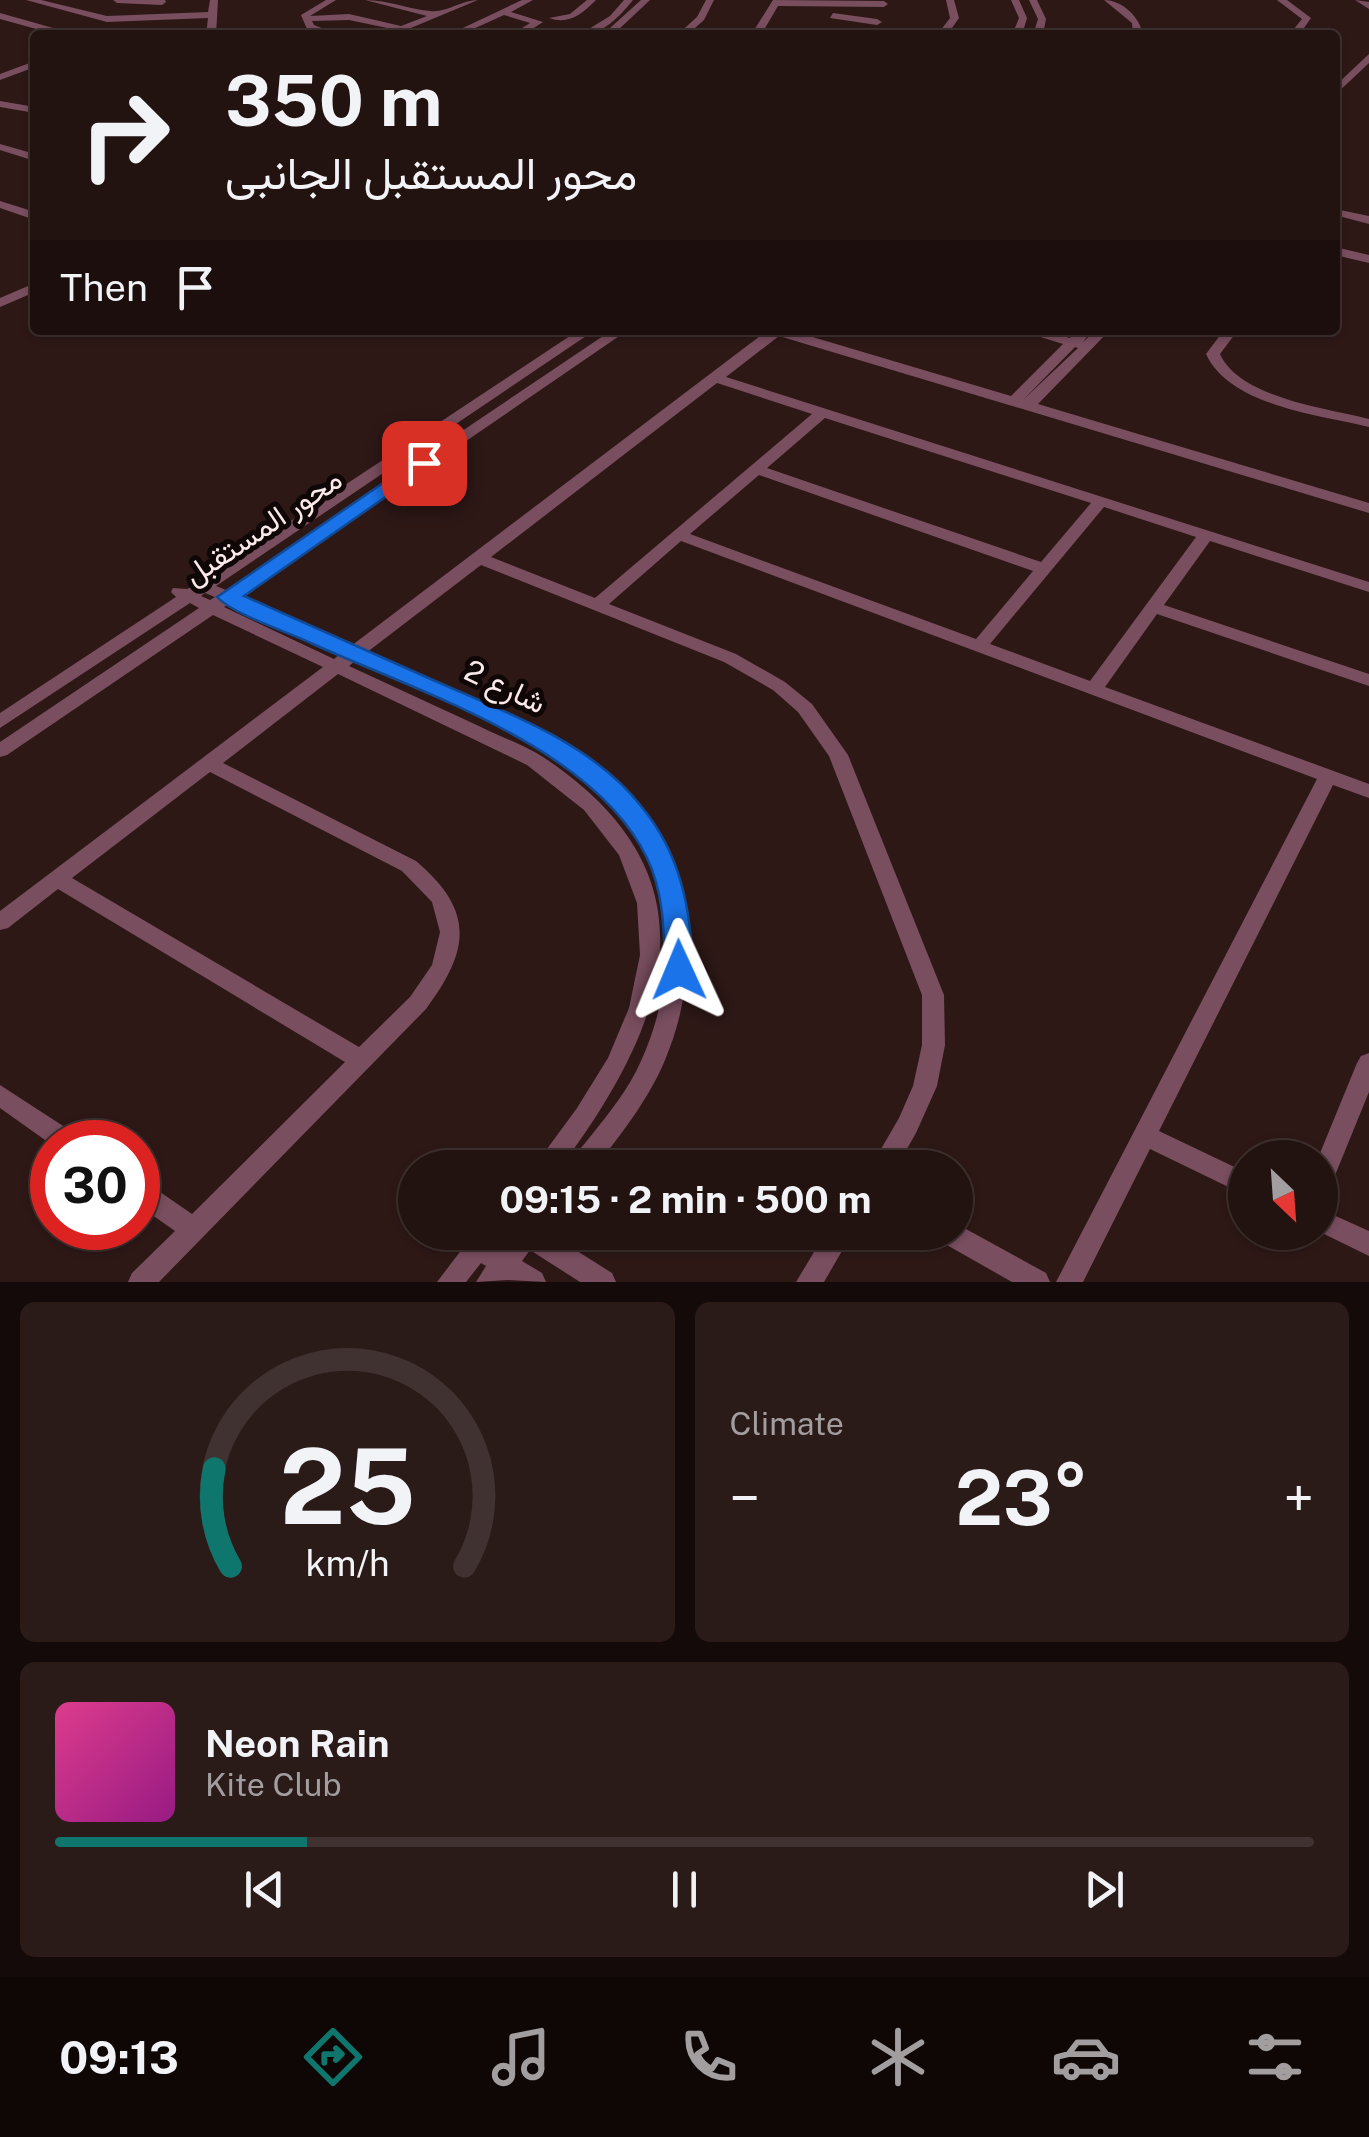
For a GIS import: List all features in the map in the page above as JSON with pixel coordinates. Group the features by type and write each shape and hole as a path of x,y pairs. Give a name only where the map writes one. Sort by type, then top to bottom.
{"street":[{"path":"30,0 100,18 212,15"},
{"path":"118,0 162,1 159,18"},
{"path":"212,30 214,0"},
{"path":"306,19 310,9 332,0"},
{"path":"368,0 436,16"},
{"path":"306,19 354,18 402,29 474,0"},
{"path":"465,30 529,0"},
{"path":"553,18 572,17 592,0"},
{"path":"593,30 613,18 629,0"},
{"path":"612,30 633,16 646,0"},
{"path":"687,30 710,0"},
{"path":"946,30 955,18 950,0"},
{"path":"1015,0 1023,18 1019,30"},
{"path":"1024,0 1032,19 1029,30"},
{"path":"1033,0 1042,19 1039,30"},
{"path":"1041,0 1050,20 1047,30"},
{"path":"1108,0 1136,22 1137,30"},
{"path":"1281,0 1307,18 1298,30"},
{"path":"1359,0 1369,2"},
{"path":"776,6 883,2 878,22 865,30"},
{"path":"776,6 878,22"},
{"path":"759,30 776,6"},
{"path":"506,13 538,22 524,30"},
{"path":"0,16 50,30"},
{"path":"306,19 316,30"},
{"path":"1340,75 1369,46"},
{"path":"1340,87 1369,57"},
{"path":"0,76 30,66"},
{"path":"0,102 30,106"},
{"path":"0,147 30,156"},
{"path":"0,204 30,214"},
{"path":"1340,211 1369,218"},
{"path":"1340,252 1369,259"},
{"path":"2,301 30,289"},
{"path":"0,751 203,594 569,335"},
{"name":"محور المستقبل","path":"0,737 581,335"},
{"name":"محور المستقبل","path":"0,722 599,335"},
{"path":"0,709 203,594 613,335"},
{"path":"0,922 770,335"},
{"path":"794,335 1369,497"},
{"path":"826,335 1369,508"},
{"path":"1043,335 1080,345"},
{"path":"1080,345 1083,335"},
{"path":"1025,399 1095,335"},
{"path":"1227,335 1213,354 1215,364 1230,380 1258,392 1369,423"},
{"path":"714,378 1369,587"},
{"path":"597,606 822,412"},
{"path":"756,469 1044,569"},
{"path":"979,646 1101,501"},
{"path":"679,535 1369,791"},
{"path":"1094,689 1206,535"},
{"path":"478,558 764,676 805,708 838,754 933,996 937,1032 932,1070 919,1108 893,1150"},
{"name":"شارع 2","path":"203,594 344,659 558,748 616,793 661,860 677,912 680,941 674,1000 653,1062 636,1093 593,1150"},
{"path":"1154,607 1369,680"},
{"name":"شارع 2","path":"344,659 559,776 601,814 632,861 646,901 651,945 643,1007 616,1072 559,1150"},
{"path":"141,1282 438,978 449,952 452,926 445,902 430,882 409,866 208,763"},
{"path":"1069,1282 1328,776"},
{"path":"57,878 361,1060"},
{"path":"1337,1140 1369,1062"},
{"path":"0,1095 36,1120"},
{"path":"1144,1135 1228,1176"},
{"path":"160,1206 193,1230"},
{"path":"1338,1229 1369,1244"},
{"path":"973,1246 1037,1282"},
{"path":"450,1282 477,1250"},
{"path":"514,1250 496,1273 534,1282"},
{"path":"553,1250 603,1282"},
{"path":"809,1282 829,1250"}],"route":[{"path":"424,463 228,597 526,731 558,748 602,780 634,813 661,860 677,912 679,970"}]}
